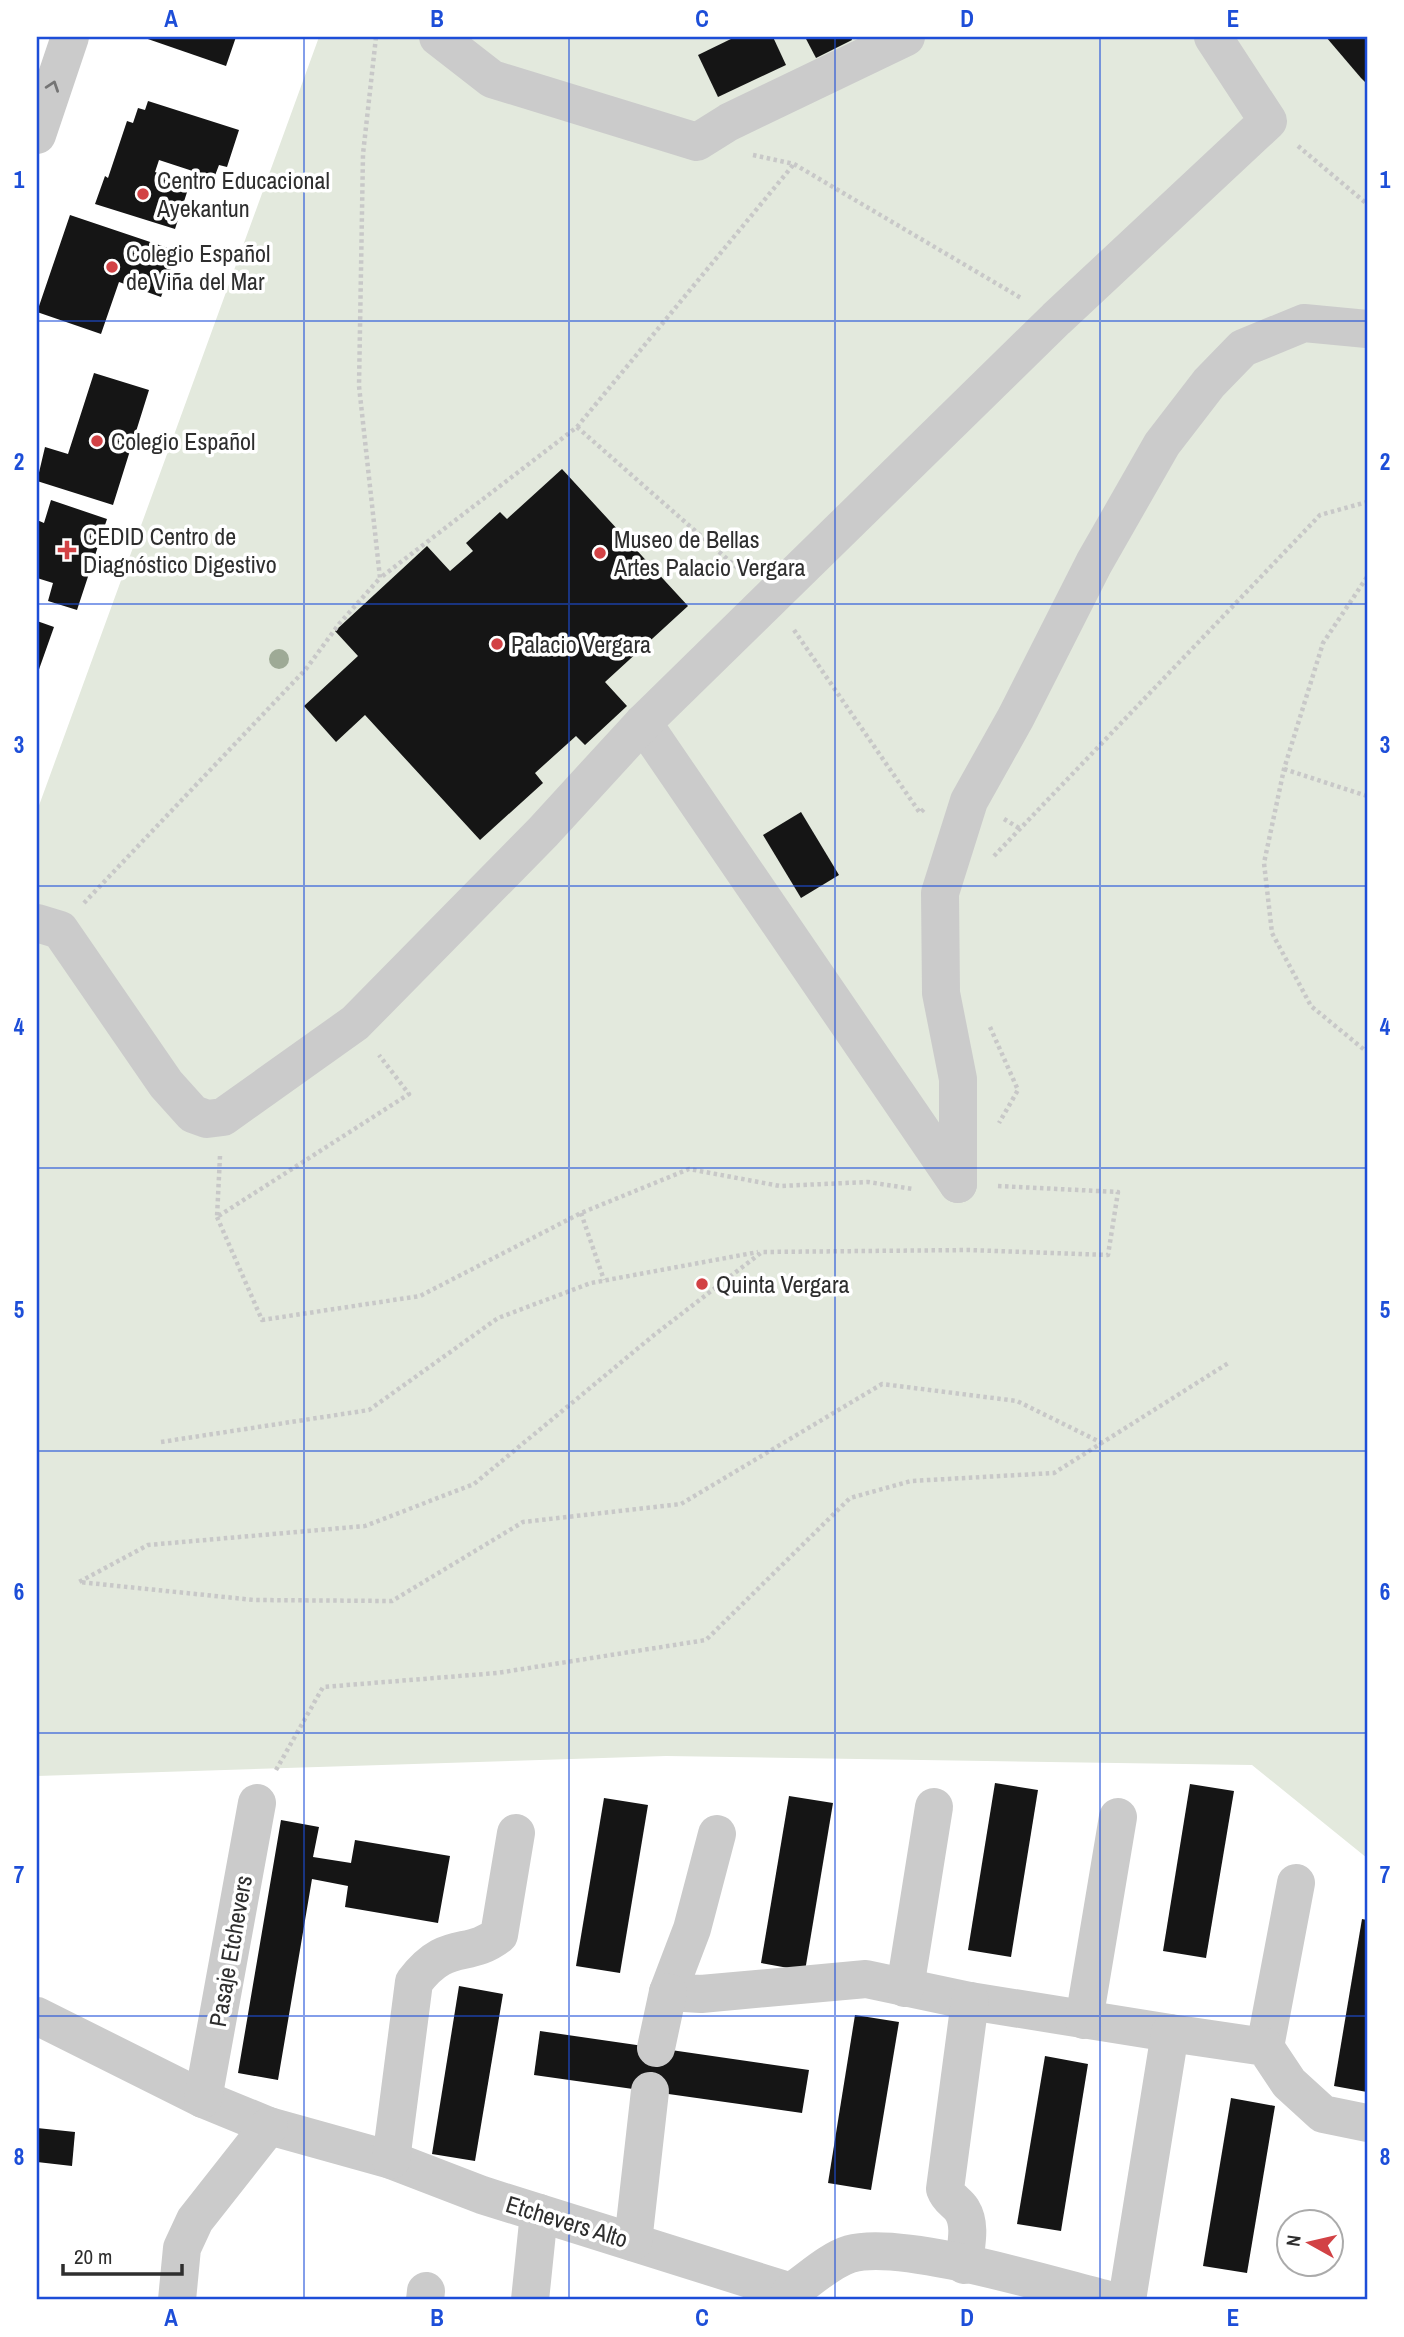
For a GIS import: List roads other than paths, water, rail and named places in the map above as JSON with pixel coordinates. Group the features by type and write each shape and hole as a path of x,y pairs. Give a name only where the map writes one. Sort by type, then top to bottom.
{"street":[{"path":"37,135 70,37"},
{"path":"438,37 492,79 697,142 729,122 906,37"},
{"path":"48,927 166,1084 193,1114 206,1119 223,1117 355,1023 543,832 643,723 1056,319 1268,121 1213,37"},
{"path":"643,723 958,1184 958,1079 941,993 940,893 969,801 1017,717 1094,563 1162,444 1209,383 1243,348 1304,323 1367,329"},
{"name":"Pasaje Etchevers","path":"203,2099 257,1804"},
{"path":"905,1988 934,1807"},
{"path":"1084,2020 1118,1817"},
{"path":"391,2160 414,1982 427,1965 449,1951 487,1944 499,1935 516,1833"},
{"path":"656,2048 668,1992 692,1929 717,1834"},
{"path":"1296,1883 1265,2047 1289,2083 1323,2114 1367,2123"},
{"path":"668,1992 701,1994 866,1979 970,2001 1265,2047"},
{"path":"964,2265 968,2223 961,2208 949,2199 945,2189 970,2001"},
{"name":"Etchevers Alto","path":"37,2016 203,2099 269,2126 391,2160 482,2195 633,2242 788,2296 850,2254 921,2255 1109,2300"},
{"path":"1127,2300 1170,2033"},
{"path":"633,2242 650,2091"},
{"path":"177,2300 182,2248 195,2220 269,2126"},
{"path":"530,2300 539,2213"}],"place":[{"name":"Centro Educacional Ayekantun","path":"143,194"},
{"name":"Colegio Español de Viña del Mar","path":"112,267"},
{"name":"Colegio Español","path":"97,441"},
{"name":"CEDID Centro de Diagnóstico Digestivo","path":"67,550"},
{"name":"Museo de Bellas Artes Palacio Vergara","path":"600,553"},
{"name":"Palacio Vergara","path":"497,644"},
{"name":"Quinta Vergara","path":"702,1284"}]}
